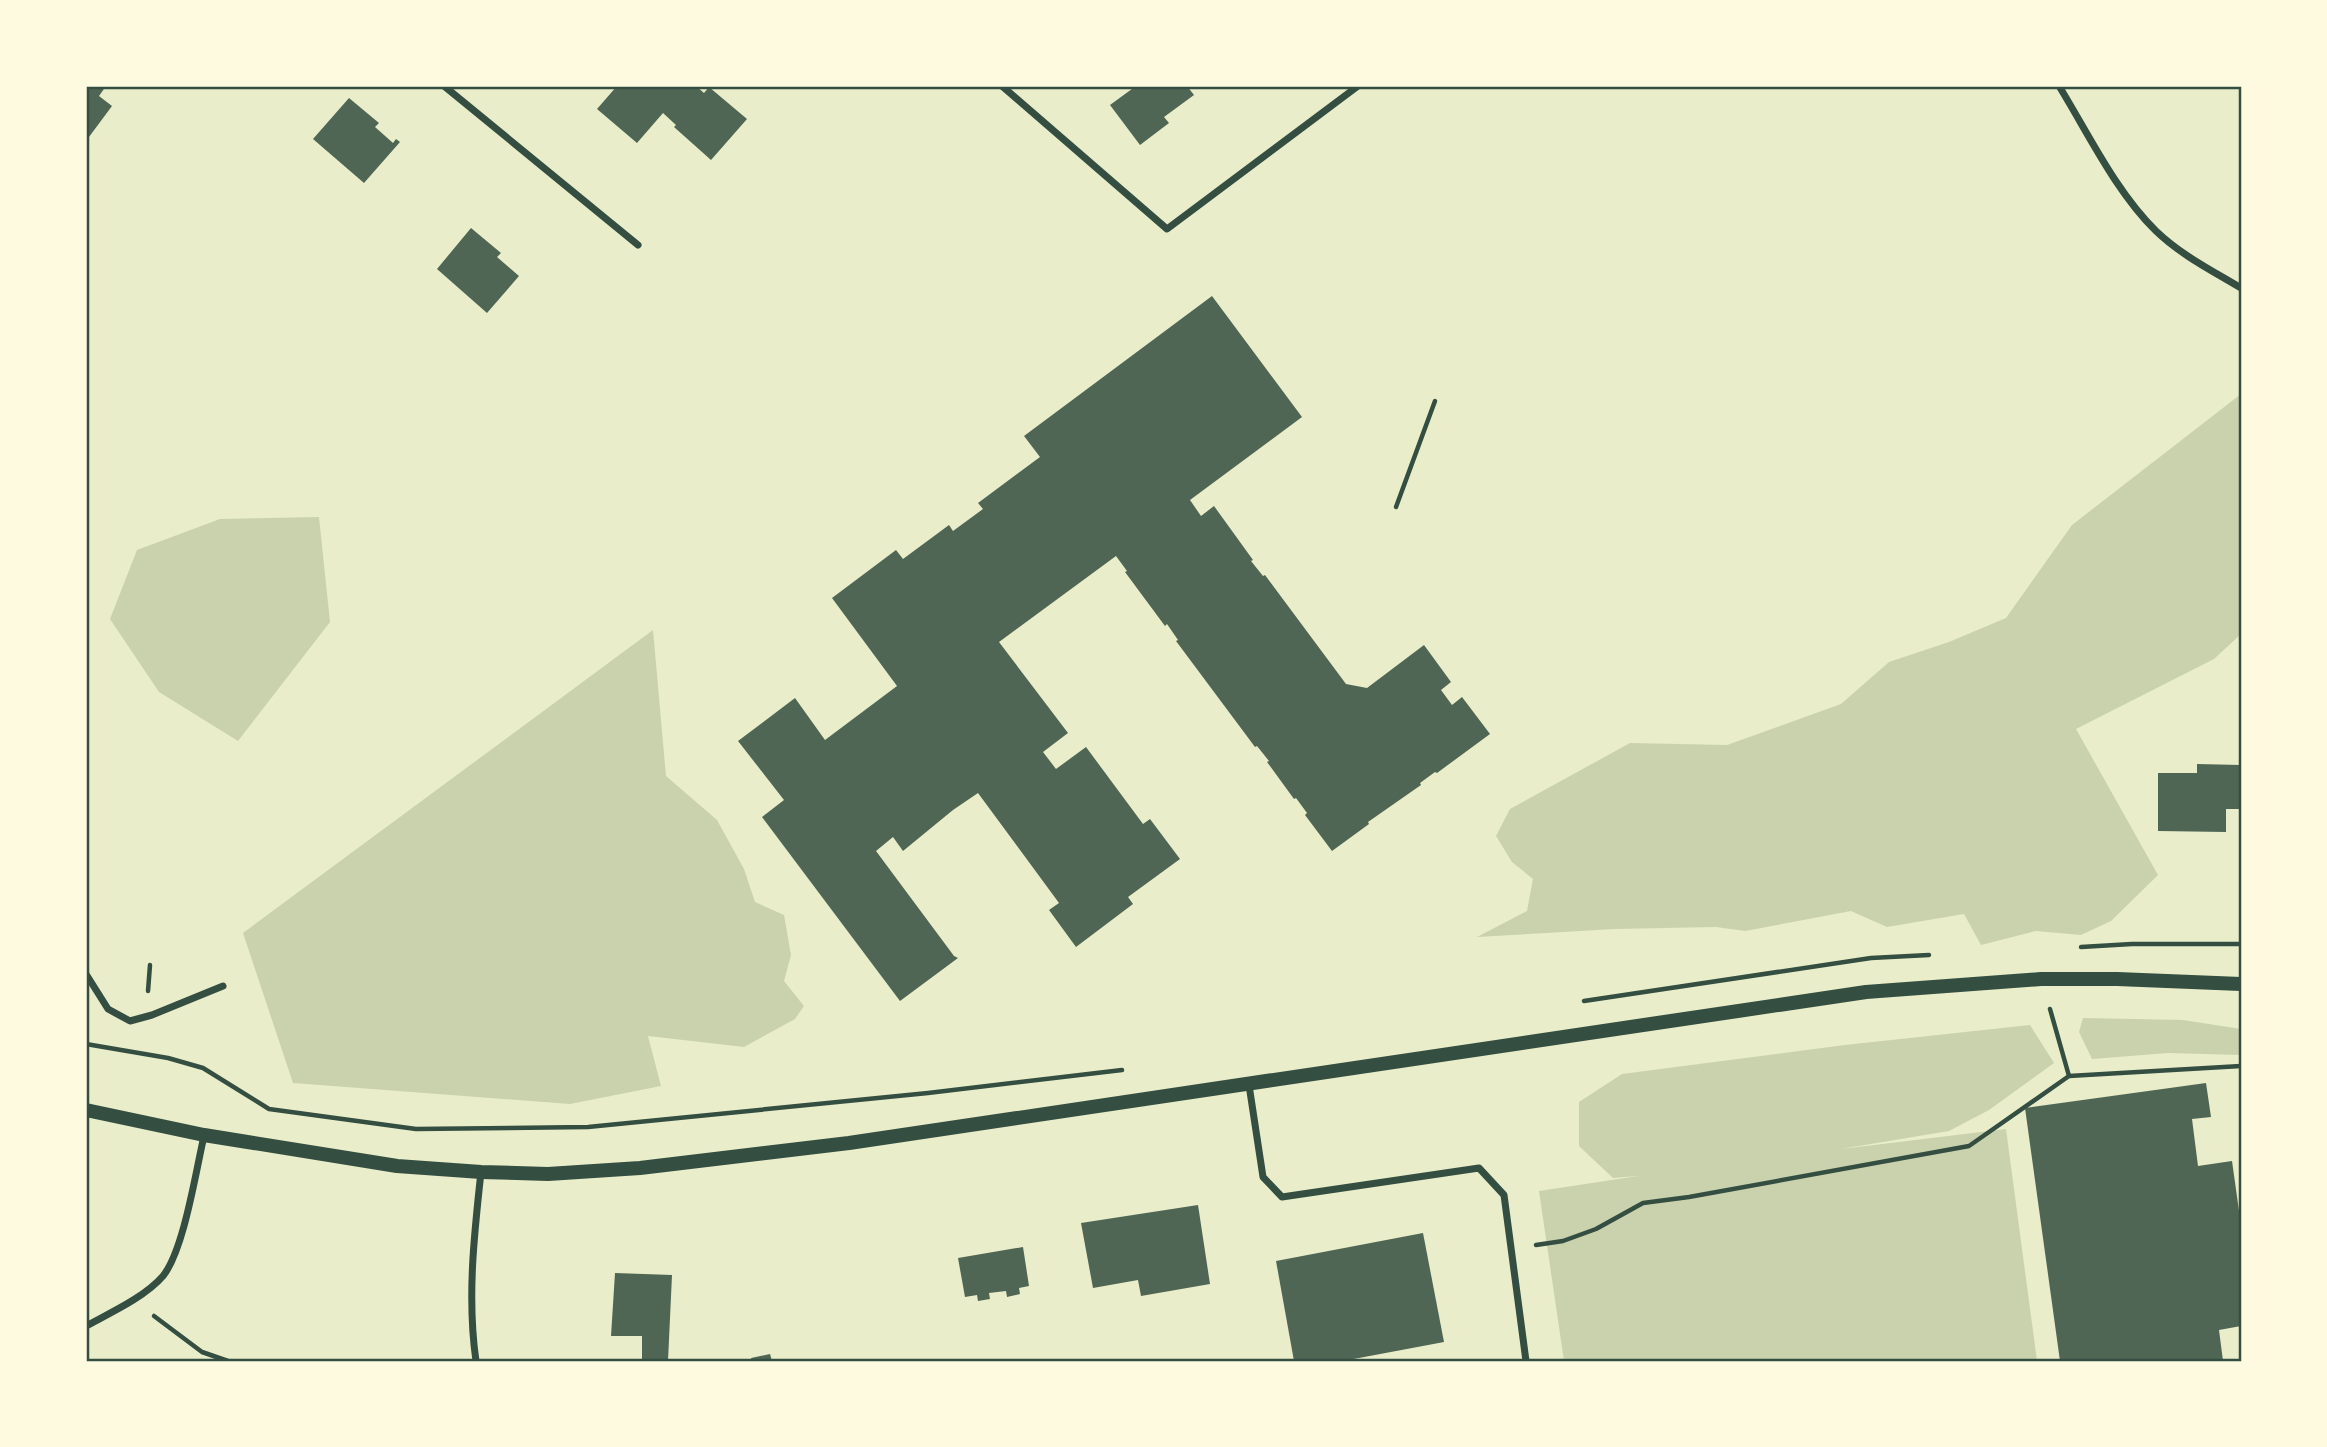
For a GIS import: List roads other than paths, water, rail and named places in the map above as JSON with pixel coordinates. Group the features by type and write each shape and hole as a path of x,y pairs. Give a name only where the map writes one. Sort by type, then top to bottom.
{"main road":[{"path":"86,1110 204,1135 397,1166 481,1172 562,1173 728,1158 1249,1085 1866,992 2041,979 2241,984"}],"street":[{"path":"444,86 638,245"},
{"path":"1002,86 1167,229 1358,86"},
{"path":"2059,86 2131,203 2156,231 2195,263 2241,288"},
{"path":"86,974 108,1009 130,1021 223,986"},
{"path":"1249,1085 1263,1177 1282,1197 1479,1168 1504,1195 1526,1361"},
{"path":"86,1326 132,1300 162,1277 172,1261 187,1211 204,1135"},
{"path":"477,1361 471,1326 473,1242 481,1172"}]}
